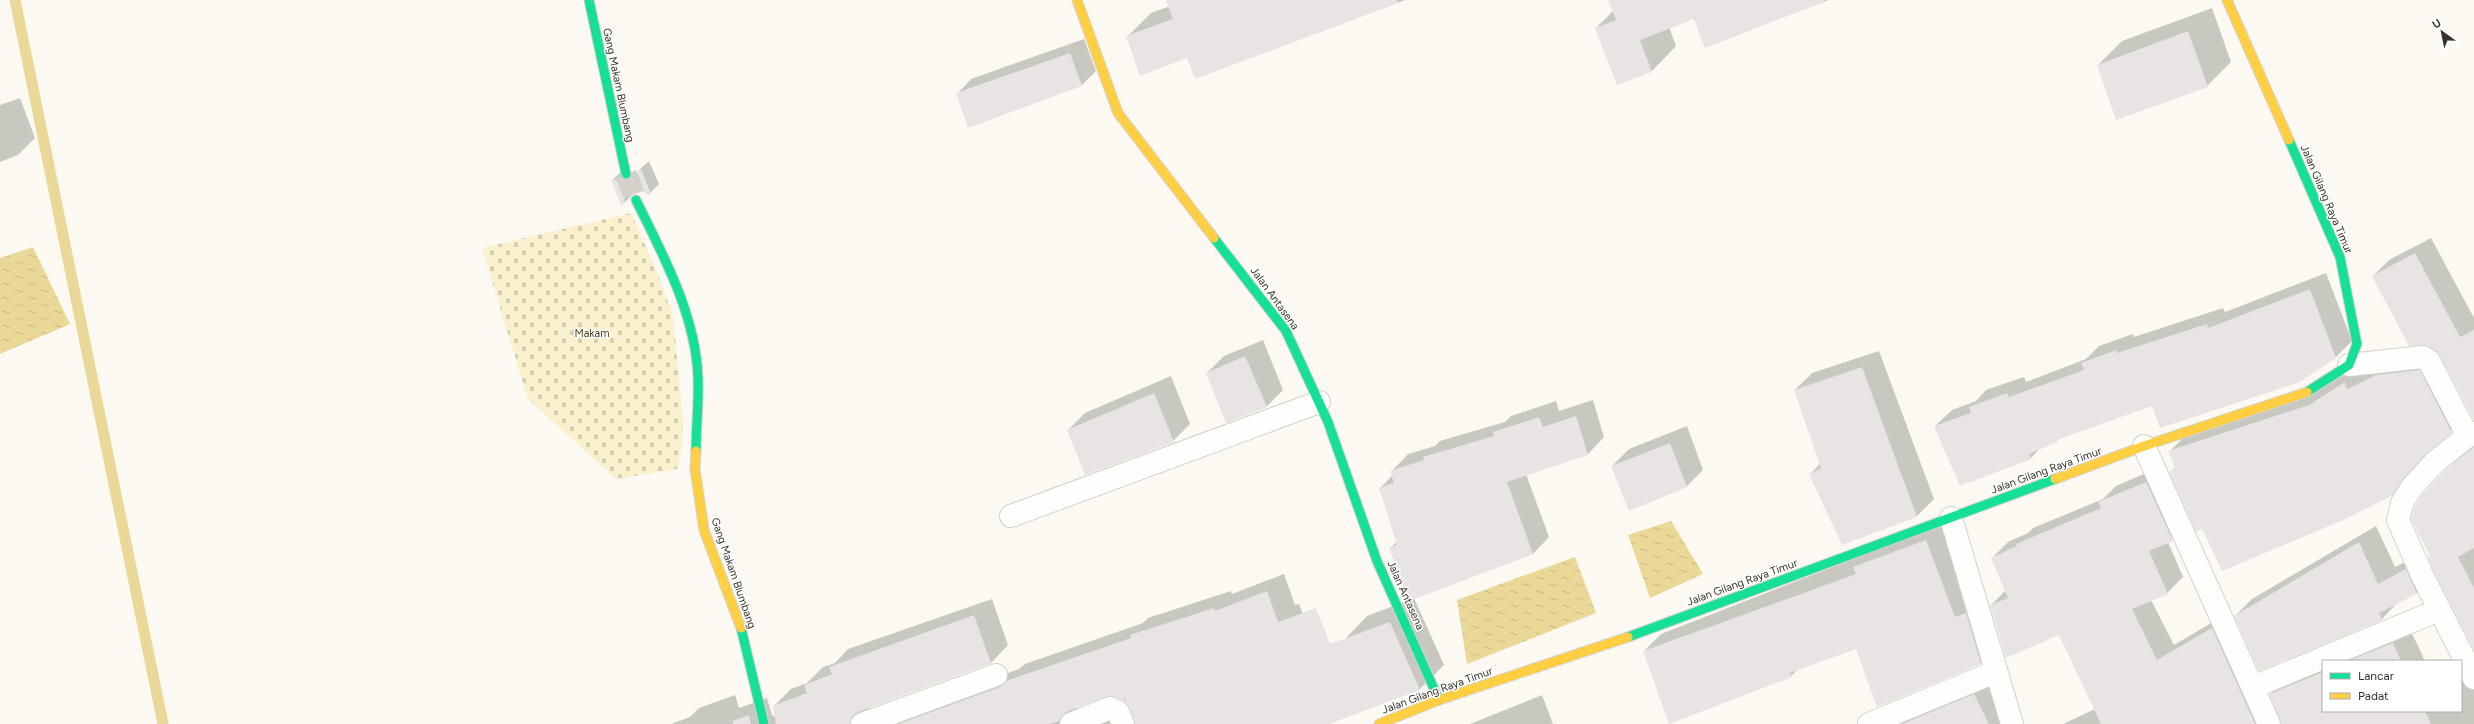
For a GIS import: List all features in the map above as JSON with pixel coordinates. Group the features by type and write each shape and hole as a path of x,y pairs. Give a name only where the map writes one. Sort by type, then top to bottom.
{"street":[{"name":"Gang Makam Blumbang","path":"589,0 626,174"},
{"name":"Jalan Antasena","path":"1077,0 1118,113 1286,331 1328,422 1377,561 1439,700"},
{"name":"Jalan Gilang Raya Timur","path":"1379,724 1439,700 1614,642 2144,446 2305,393 2349,365 2358,344 2340,257 2227,0"},
{"name":"Gang Makam Blumbang","path":"636,200 663,255 685,311 694,347 698,377 694,469 704,530 739,618 764,724"},
{"path":"2349,365 2423,357 2428,361 2471,435 2435,462 2412,487 2402,503 2398,520 2439,610 2474,678"},
{"path":"1011,516 1319,402"},
{"path":"2144,446 2269,724"},
{"path":"1951,518 1995,672 2012,724"},
{"path":"2253,687 2439,610"},
{"path":"1869,724 1995,672"},
{"path":"862,724 996,675"},
{"path":"1071,724 1110,708 1118,712 1123,724"}],"green space":[{"name":"Makam","path":"631,213 656,270 673,316 683,421 682,447 677,469 616,479 528,399 482,248"}],"water":[{"path":"33,247 70,324 0,354 0,258"},
{"path":"1671,521 1703,574 1650,598 1628,535"},
{"path":"1575,557 1596,613 1467,664 1457,600"}],"building":[{"path":"1166,0 1397,0 1397,3 1195,79 1187,58 1140,76 1126,36 1173,19"},
{"path":"1608,0 1824,0 1824,2 1705,48 1694,19 1640,40 1652,72 1617,85 1595,28 1616,20"},
{"path":"2188,31 2208,87 2116,120 2097,65"},
{"path":"1070,53 1082,86 968,128 956,93"},
{"path":"641,169 651,194 648,195 637,188 631,189 625,193 624,204 621,205 611,180 615,179 622,186 629,186 635,183 638,177 638,170"},
{"path":"2415,253 2460,337 2474,330 2474,420 2440,355 2429,346 2409,346 2372,276"},
{"path":"2310,289 2336,358 2300,382 2160,428 2152,406 2057,440 2058,442 2029,454 2031,459 1960,486 1934,426 1971,413 1969,407 2007,393 2009,397 2084,370 2081,363 2116,350 2117,353 2207,324 2208,328"},
{"path":"1245,356 1267,407 1226,423 1206,373"},
{"path":"1862,367 1917,517 1842,545 1809,474 1821,468 1794,390"},
{"path":"2420,370 2452,433 2426,454 2403,479 2393,495 2348,518 2222,571 2202,529 2196,532 2169,472 2175,468 2168,451 2309,405 2345,382 2347,389 2376,375"},
{"path":"1154,393 1174,442 1085,475 1067,430"},
{"path":"1576,416 1588,455 1507,482 1533,554 1409,601 1389,548 1397,545 1379,488 1394,483 1390,471 1424,460 1423,457 1494,436 1493,432 1539,417 1543,427"},
{"path":"1670,443 1687,487 1629,511 1611,466"},
{"path":"2474,447 2474,548 2458,557 2474,588 2474,650 2433,570 2428,558 2430,556 2411,519 2414,508 2422,495 2444,471"},
{"path":"2146,482 2173,541 2149,551 2168,594 2132,609 2157,660 2212,628 2255,724 2101,724 2059,635 2006,658 1990,605 2008,598 1991,558 2017,546 2016,544 2101,508 2098,502"},
{"path":"1926,540 1955,617 1966,613 1981,664 1877,707 1856,649 1790,673 1792,677 1669,724 1643,651 1856,574 1853,567"},
{"path":"2359,542 2378,584 2406,569 2417,594 2379,613 2382,620 2259,671 2234,616"},
{"path":"1267,591 1278,622 1316,608 1330,644 1390,622 1420,690 1329,724 1135,724 1125,698 1121,700 1110,696 1066,712 1059,721 1050,724 898,724 1000,687 1006,681 1131,638 1130,635 1214,608 1215,611"},
{"path":"974,615 991,663 858,712 852,716 850,724 776,724 773,706 807,693 804,685 832,674 829,667"},
{"path":"2393,643 2401,660 2350,660"},
{"path":"2322,672 2322,712 2425,712 2431,724 2281,724 2269,694"},
{"path":"1974,694 1989,724 1902,724"},
{"path":"749,715 751,724 733,724 733,721"}],"waterway":[{"path":"15,0 163,724"}],"tunnel":[{"path":"626,174 636,200"}],"traffic: fast":[{"path":"589,0 626,174"},
{"path":"2289,140 2340,257 2357,344 2349,365 2307,392"},
{"path":"636,200 667,264 685,308 691,331 696,355 698,378 696,451"},
{"path":"1214,238 1286,331 1328,422 1377,561 1439,700"},
{"path":"1628,637 2055,479"},
{"path":"741,628 764,724"}],"traffic: slow":[{"path":"1077,0 1118,113 1214,238"},
{"path":"2227,0 2289,140"},
{"path":"2055,479 2144,446 2307,392"},
{"path":"696,451 695,469 704,530 741,628"},
{"path":"1379,724 1439,700 1628,637"}]}
